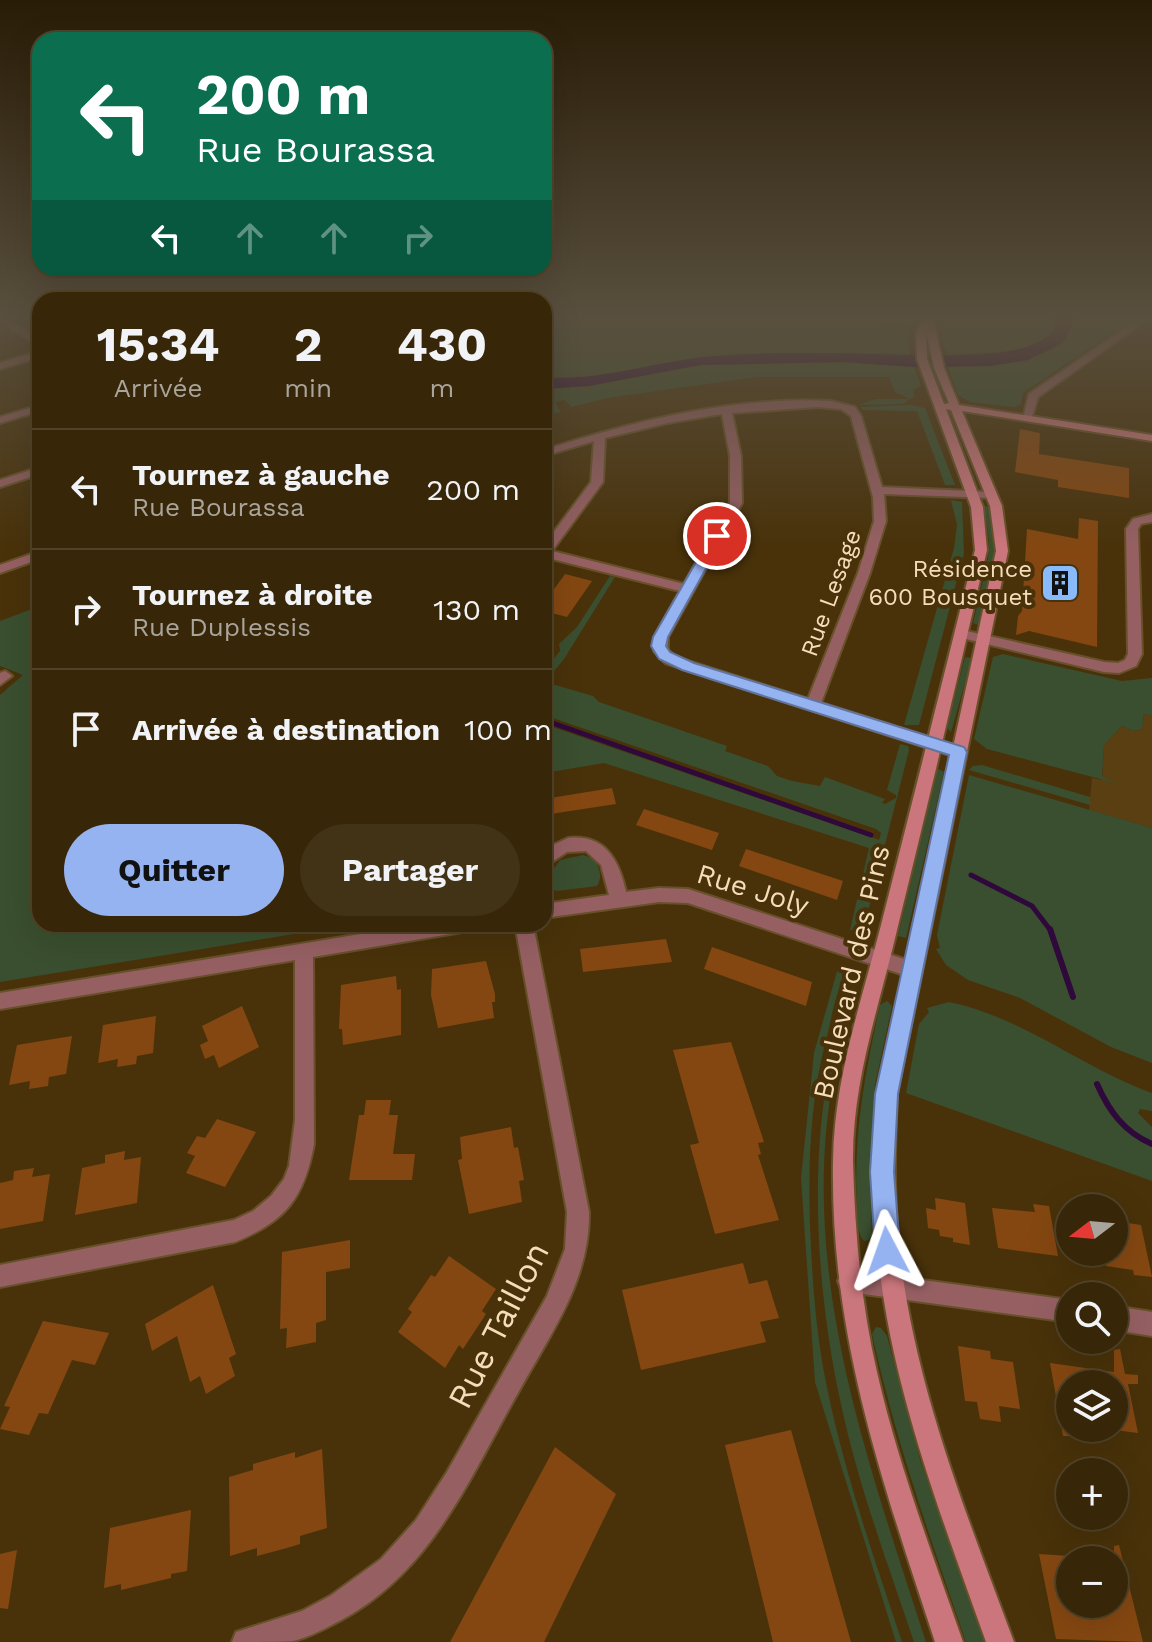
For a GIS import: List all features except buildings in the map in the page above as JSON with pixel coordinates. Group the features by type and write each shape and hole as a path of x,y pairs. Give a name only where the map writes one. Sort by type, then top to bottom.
{"street":[{"name":"Boulevard des Pins","path":"943,396 982,494 1000,521 1002,551 889,1083 883,1129 883,1194 892,1286 913,1390 1000,1642"},
{"path":"1027,417 1034,396"},
{"name":"Rue Lesage","path":"726,411 791,405 847,406 856,416 877,490 881,514 879,528 813,705"},
{"path":"946,406 1152,438"},
{"path":"0,420 32,410"},
{"path":"552,450 657,422 726,411 731,428 737,498 659,646 664,656 958,752"},
{"path":"552,542 597,482 600,435"},
{"path":"0,484 32,473"},
{"path":"877,490 982,494"},
{"name":"Boulevard des Pins","path":"949,1642 875,1414 849,1281 842,1190 846,1110 860,1036 981,550 982,494"},
{"path":"962,634 1104,667 1119,668 1131,663 1135,654 1133,526 1140,520 1152,518"},
{"path":"552,555 687,589"},
{"path":"0,569 32,558"},
{"path":"552,851 568,844 594,846 603,853 610,866 619,900"},
{"name":"Rue Joly","path":"552,910 666,894 698,898 913,970"},
{"path":"0,1001 419,932"},
{"name":"Rue Taillon","path":"246,1642 322,1618 365,1589 404,1554 435,1515 570,1271 578,1240 578,1212 526,932"},
{"path":"0,1276 235,1231 253,1224 277,1206 297,1177 305,1140 304,951"},
{"path":"849,1281 1056,1309"},
{"path":"1128,1320 1152,1324"}],"shaded area":[{"path":"1144,714 1152,716 1152,828 1089,810 1092,778 1102,780 1104,745 1122,726 1133,731 1142,729"}],"green space":[{"path":"552,396 624,396 571,407 565,400 555,402 561,412 552,414"},
{"path":"903,396 914,396 914,397 902,404 858,405 875,399 910,399"},
{"path":"959,396 1023,396 1021,404 1016,407 970,402"},
{"path":"911,405 925,408 955,485 945,485 917,411 863,410 860,407"},
{"path":"951,500 962,502 964,553 919,725 904,725 954,548 957,525"},
{"path":"984,506 990,507 996,544 978,625 973,623 988,559 989,540"},
{"path":"610,576 615,577 552,674 552,661 560,651 559,644 577,627"},
{"path":"32,609 32,932 307,932 0,982 0,695 23,675 0,666 0,621"},
{"path":"1003,654 1122,681 1152,678 1152,716 1144,714 1142,729 1133,731 1122,726 1104,745 1102,776 1115,783 987,749 974,739 993,657"},
{"path":"965,657 972,658 951,732 947,728"},
{"path":"552,684 593,696 599,702 727,746 725,751 768,766 777,776 820,786 825,777 885,799 882,803 885,804 896,798 887,790 900,744 908,746 909,750 869,908 864,907 863,910 868,912 863,932 850,930 869,848 604,763 552,772 552,727 879,840 881,833 552,718"},
{"path":"982,765 1090,797 1090,805 969,770"},
{"path":"939,769 944,772 906,938 898,936"},
{"path":"969,775 1152,828 1152,1063 1111,1047 1020,998 968,980 946,965 936,949 940,948 937,935"},
{"path":"583,855 595,859 600,875 597,886 552,889 552,871 560,860"},
{"path":"839,964 849,971 837,995 821,1063 811,1133 809,1204 814,1297 823,1367 838,1437 902,1642 896,1642 815,1382 801,1178 814,1053"},
{"path":"855,985 831,1092 824,1163 825,1233 846,1372 883,1508 926,1642 914,1642 865,1494 841,1404 821,1272 818,1226 820,1133 841,1014"},
{"path":"887,1001 892,1006 875,1085 870,1170 872,1239 864,1241 857,1219 859,1129 880,1005"},
{"path":"949,1002 1002,1019 1126,1083 1152,1093 1152,1111 1140,1109 1138,1113 1152,1127 1152,1181 906,1093 919,1024 929,1012 927,1008"},
{"path":"876,1327 887,1336 920,1459 985,1642 966,1642 891,1412 872,1334"}],"waterway":[{"path":"552,723 871,835"},
{"path":"971,875 1032,906 1050,930"},
{"path":"1050,930 1073,997"},
{"path":"1097,1084 1118,1120 1152,1144"}],"place":[{"name":"Résidence 600 Bousquet","path":"1060,583"}],"route":[{"path":"717,536 661,637 659,646 664,656 688,667 958,752 887,1094 882,1172 887,1251"}]}
